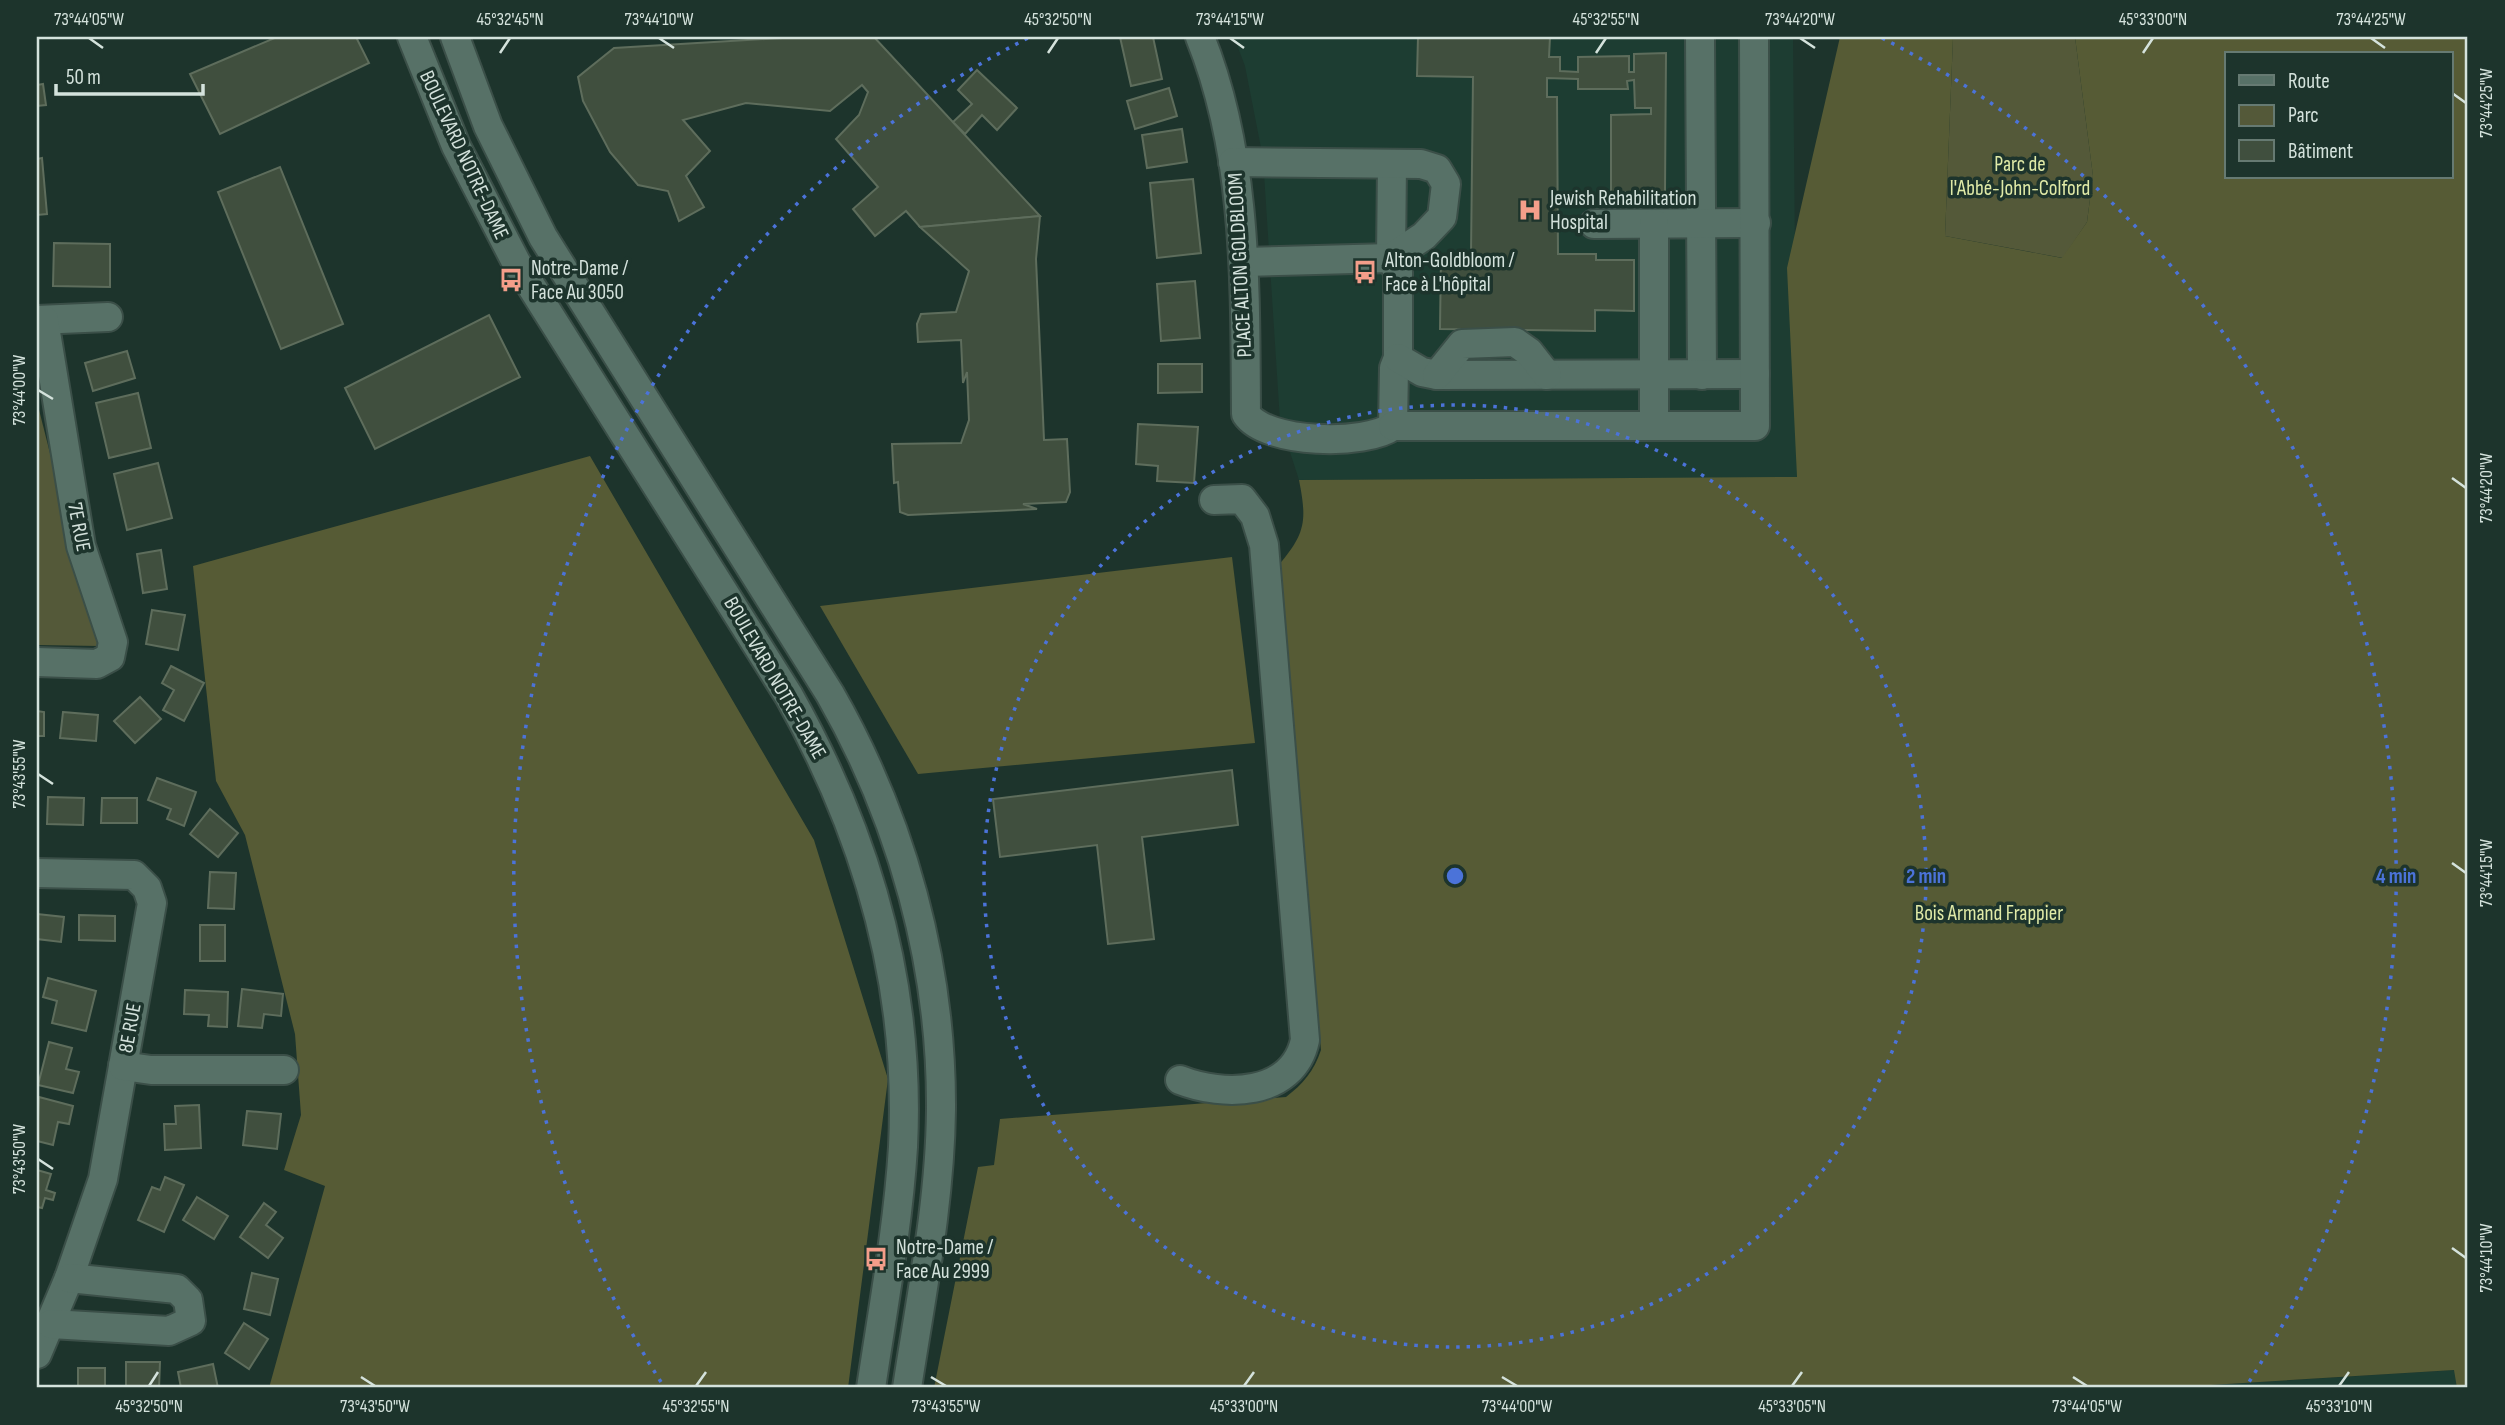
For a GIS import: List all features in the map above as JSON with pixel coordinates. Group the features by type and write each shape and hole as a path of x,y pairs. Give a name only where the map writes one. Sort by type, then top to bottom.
{"street":[{"name":"BOULEVARD NOTRE-DAME","path":"411,37 445,122 502,237 789,696 827,767 860,846 891,961 901,1040 904,1095 897,1206 871,1388"},
{"name":"BOULEVARD NOTRE-DAME","path":"455,37 488,126 538,228 830,694 860,752 896,840 926,953 935,1020 941,1110 929,1238 907,1388"},
{"name":"PLACE ALTON GOLDBLOOM","path":"1200,37 1213,75 1233,162 1244,262 1246,414 1256,426 1299,438 1371,434 1393,426"},
{"path":"1700,37 1702,374"},
{"path":"1392,164 1391,258 1398,272 1398,358 1394,368 1393,426 1755,426 1754,37"},
{"path":"1233,162 1433,166 1442,173 1446,184 1445,210 1439,222 1391,258 1244,262"},
{"path":"1594,223 1756,223"},
{"path":"1654,224 1654,425"},
{"path":"40,320 108,317"},
{"name":"7E RUE","path":"37,662 97,664 110,657 113,642 81,546 40,320"},
{"path":"1398,358 1422,372 1437,375 1462,344 1508,341 1521,345 1547,375 1755,374"},
{"path":"1180,1080 1216,1091 1265,1085 1288,1073 1296,1063 1305,1040 1264,545 1255,516 1242,499 1214,500"},
{"name":"8E RUE","path":"37,873 134,876 147,888 152,903 103,1179 69,1278 37,1354"},
{"path":"123,1066 151,1070 284,1070"},
{"path":"51,1324 169,1331 191,1321 188,1300 177,1289 69,1278"}],"shaded area":[{"name":"Jewish Rehabilitation Hospital","path":"1234,37 1793,37 1797,478 1299,480 1280,421 1263,158 1245,66"},
{"path":"2455,1370 2457,1388 2162,1388"}],"green space":[{"name":"Bois Armand Frappier","path":"1840,37 1953,38 1945,236 2062,258 2087,222 2093,176 2075,37 2468,37 2468,1388 2457,1388 2454,1370 2162,1388 934,1388 978,1167 994,1165 1000,1119 1286,1097 1298,1087 1318,1058 1321,1050 1278,566 1294,544 1302,526 1303,506 1299,480 1797,477 1787,268"},
{"name":"Parc de l'Abbé-John-Colford","path":"1947,37 2075,37 2093,176 2087,222 2063,258 1945,236 1953,38"},
{"path":"37,402 99,646 37,645"},
{"path":"590,456 814,840 888,1079 848,1388 269,1388 325,1186 284,1170 301,1115 295,1034 245,835 216,781 193,566"},
{"path":"1232,557 1255,743 918,774 820,606"}],"building":[{"path":"277,37 356,37 369,63 220,134 190,74"},
{"path":"799,37 874,37 1040,216 920,227 906,211 875,236 853,209 878,187 836,139 859,115 868,92 862,85 830,111 746,103 683,120 710,151 686,176 704,207 679,221 668,191 638,185 610,152 583,101 578,77 614,48"},
{"path":"1120,37 1153,37 1162,79 1131,86"},
{"path":"1418,37 1550,37 1549,57 1560,57 1560,71 1578,72 1578,57 1629,56 1629,72 1634,72 1634,54 1666,53 1665,192 1611,192 1611,115 1651,114 1651,108 1635,108 1634,80 1627,81 1628,89 1578,89 1578,79 1547,78 1547,97 1557,97 1558,254 1596,254 1596,260 1634,260 1634,311 1595,310 1595,331 1440,329 1441,254 1471,254 1473,77 1417,76"},
{"path":"977,70 1017,108 997,130 982,115 965,134 953,122 972,104 958,90"},
{"path":"43,84 46,105 37,106 37,85"},
{"path":"1169,88 1177,116 1135,129 1127,101"},
{"path":"1182,129 1187,162 1147,168 1142,135"},
{"path":"42,158 47,214 37,215 37,159"},
{"path":"280,167 343,324 281,349 218,192"},
{"path":"1193,179 1201,253 1157,258 1150,183"},
{"path":"1040,216 1036,259 1044,440 1067,439 1070,492 1066,502 1023,504 1037,509 908,515 900,512 898,482 894,483 892,444 961,443 969,420 967,372 963,383 961,340 918,342 917,324 921,314 956,312 969,271 920,227"},
{"path":"54,243 110,244 110,287 53,286"},
{"path":"1195,281 1200,338 1161,341 1157,284"},
{"path":"489,315 520,377 375,449 345,388"},
{"path":"127,351 135,378 93,391 85,363"},
{"path":"1158,364 1202,364 1202,392 1158,393"},
{"path":"138,393 151,448 109,458 96,403"},
{"path":"1138,424 1198,427 1194,483 1157,481 1158,466 1136,464"},
{"path":"158,463 172,518 127,530 114,474"},
{"path":"161,550 167,589 143,593 137,554"},
{"path":"152,610 185,615 178,650 146,644"},
{"path":"171,666 204,683 184,721 163,710 174,690 162,683"},
{"path":"140,697 161,719 135,743 114,721"},
{"path":"37,711 44,712 44,736 37,736"},
{"path":"63,712 98,715 96,741 60,738"},
{"path":"1232,770 1238,825 1142,837 1154,939 1108,944 1097,845 1000,857 993,799"},
{"path":"157,778 196,792 184,826 167,819 171,809 148,800"},
{"path":"48,797 84,798 83,825 47,824"},
{"path":"102,798 137,798 137,823 101,823"},
{"path":"210,809 238,833 218,857 190,834"},
{"path":"210,872 236,873 234,909 208,908"},
{"path":"37,914 64,917 61,942 37,939"},
{"path":"79,915 115,916 115,941 79,940"},
{"path":"200,925 225,925 225,961 200,961"},
{"path":"48,978 96,991 86,1031 52,1023 57,1001 43,997"},
{"path":"242,989 283,994 281,1016 264,1014 262,1028 238,1026"},
{"path":"185,990 228,992 227,1027 208,1026 209,1015 184,1014"},
{"path":"49,1042 72,1048 66,1069 79,1072 73,1093 38,1085"},
{"path":"39,1097 73,1106 69,1124 58,1122 53,1145 37,1141"},
{"path":"199,1105 201,1148 165,1150 164,1124 176,1124 175,1106"},
{"path":"247,1111 281,1114 277,1149 243,1145"},
{"path":"37,1170 51,1174 46,1190 55,1193 53,1200 45,1198 42,1208 37,1207"},
{"path":"165,1177 184,1185 164,1232 138,1220 152,1187 160,1190"},
{"path":"197,1197 228,1216 214,1239 183,1220"},
{"path":"264,1203 276,1212 266,1225 283,1238 268,1258 240,1237"},
{"path":"252,1273 278,1279 270,1315 244,1309"},
{"path":"244,1323 268,1339 249,1369 225,1353"},
{"path":"126,1362 160,1362 159,1388 126,1388"},
{"path":"213,1364 218,1388 181,1388 178,1372"},
{"path":"78,1368 105,1368 105,1388 78,1388"}],"place":[{"name":"Jewish Rehabilitation Hospital","path":"1530,210"},
{"name":"Alton-Goldbloom / Face à L'hôpital","path":"1365,272"},
{"name":"Notre-Dame / Face Au 3050","path":"511,280"},
{"name":"Notre-Dame / Face Au 2999","path":"876,1259"}]}
